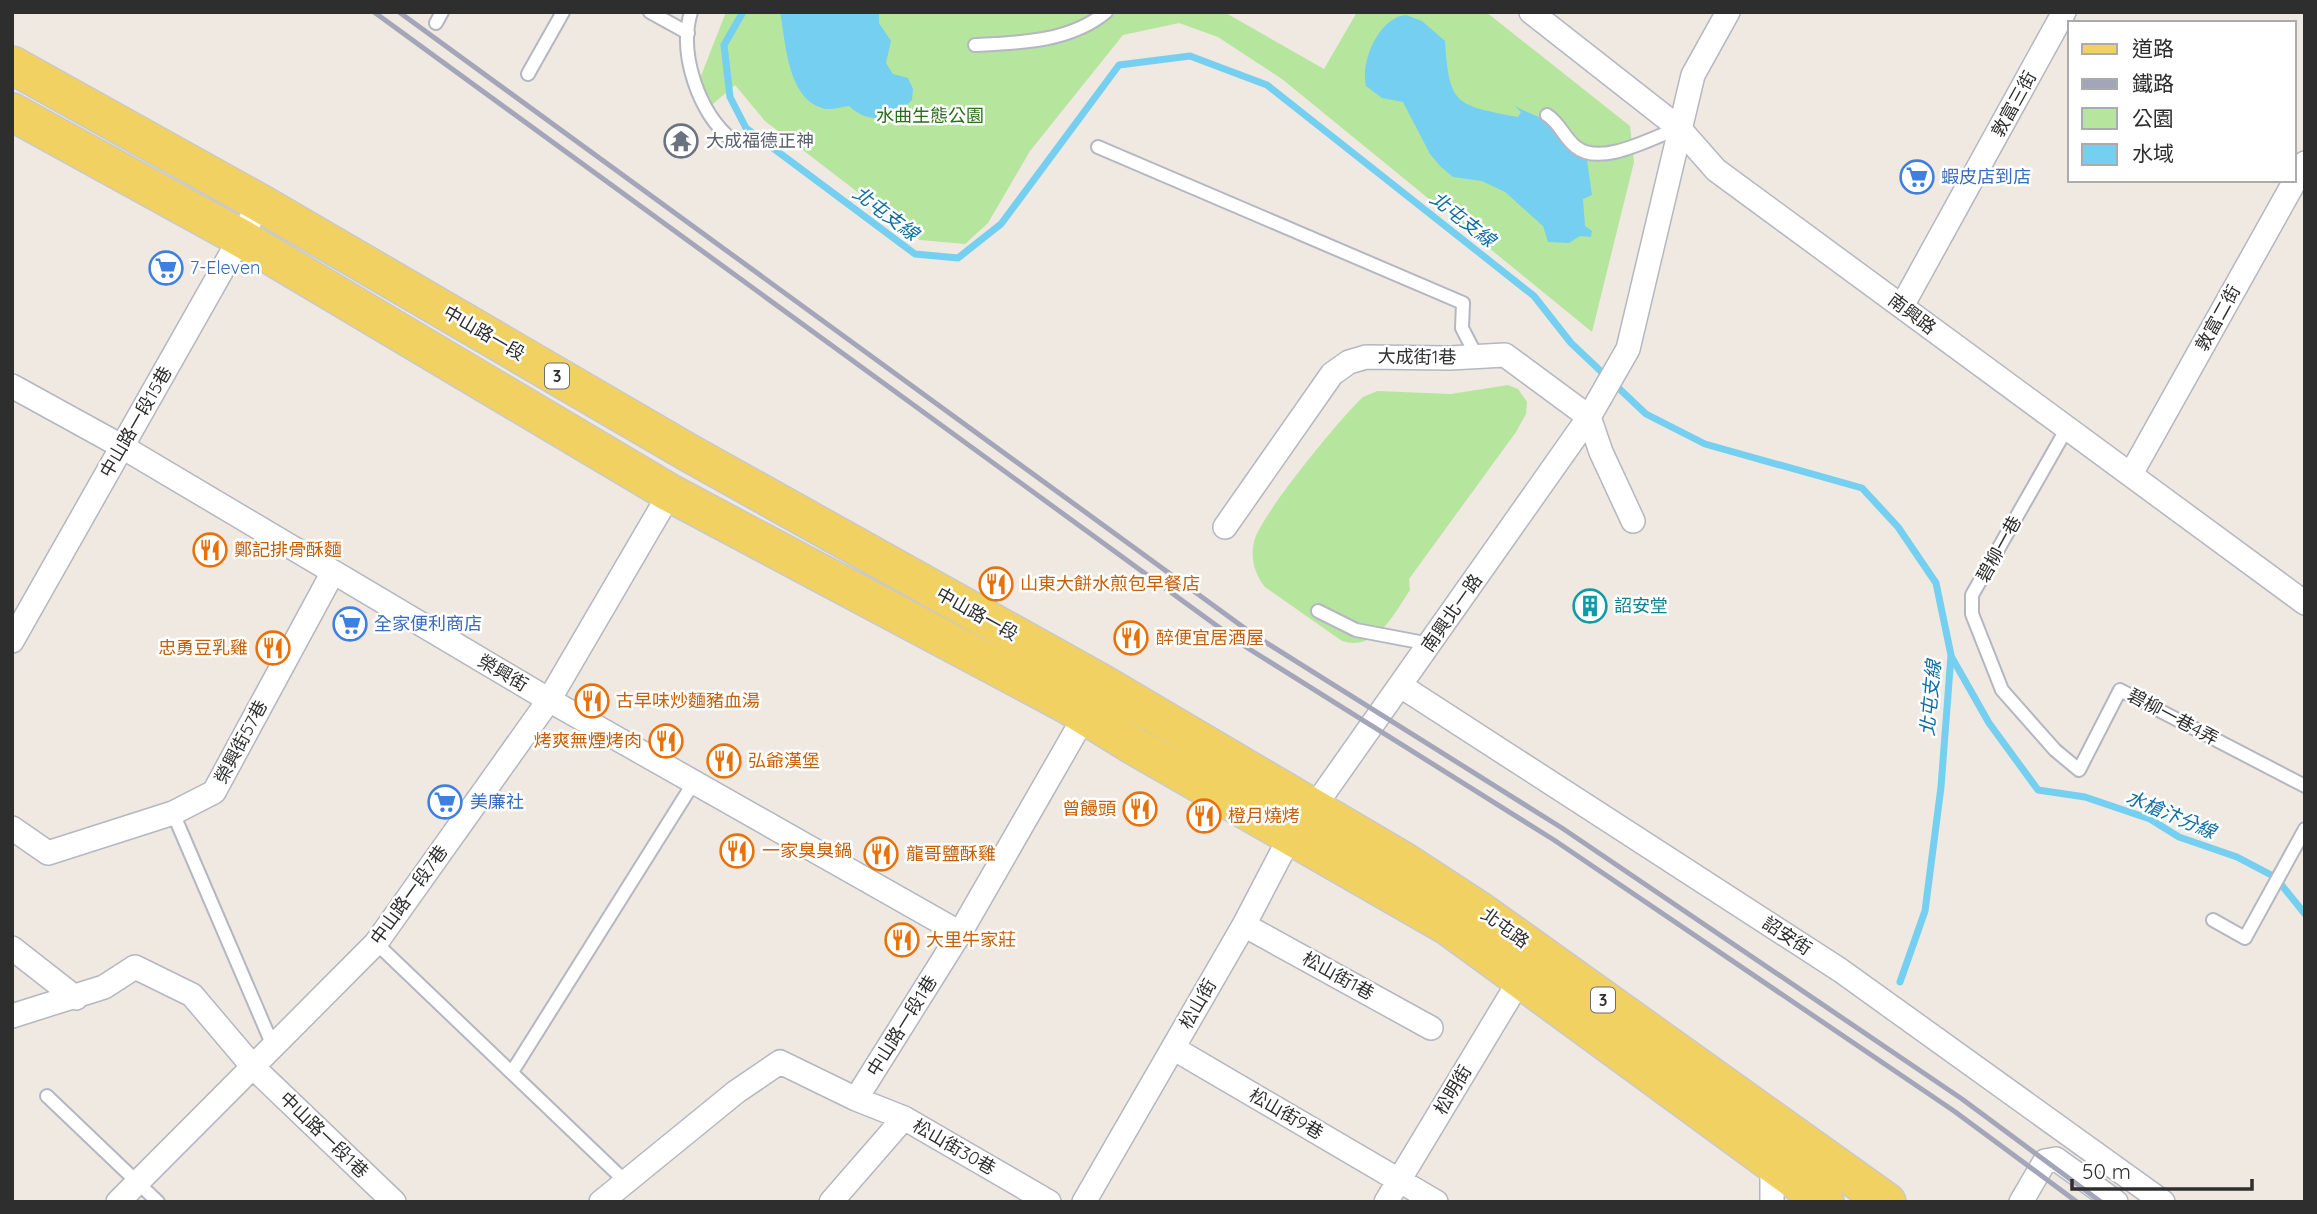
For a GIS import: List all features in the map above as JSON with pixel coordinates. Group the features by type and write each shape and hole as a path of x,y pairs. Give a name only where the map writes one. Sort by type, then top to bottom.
{"main road":[{"name":"中山路一段","path":"12,65 260,203 689,453 1103,684"},
{"name":"中山路一段","path":"12,112 242,238 670,493 1086,716"},
{"name":"北屯路","path":"1103,684 1303,822 1521,978 1825,1202"},
{"name":"北屯路","path":"1086,716 1134,746 1303,822 1480,911 1887,1202"}],"street":[{"name":"南興路","path":"1531,12 1679,128 1716,170 2305,603"},
{"path":"1679,128 1693,75 1728,12"},
{"name":"敦富三街","path":"1902,306 2064,12"},
{"name":"南興北一路","path":"1303,822 1589,417 1628,349 1651,261 1679,128"},
{"name":"敦富二街","path":"2296,179 2305,163"},
{"name":"敦富二街","path":"2131,474 2294,182"},
{"name":"中山路一段15巷","path":"12,641 260,203"},
{"name":"大成街1巷","path":"1225,527 1332,374 1349,362 1366,357 1505,355 1589,417"},
{"name":"榮興街","path":"12,386 121,446 549,700 960,933"},
{"path":"1589,417 1601,452 1633,522"},
{"name":"中山路一段7巷","path":"118,1202 376,943 549,700 670,493"},
{"name":"榮興街57巷","path":"12,828 48,853 173,813 214,792 332,573"},
{"name":"中山路一段1巷","path":"856,1099 960,933 1103,684"},
{"name":"詔安街","path":"1401,686 1840,970 1862,989 2164,1202"},
{"name":"松山街","path":"1084,1202 1303,822"},
{"name":"松山街1巷","path":"1244,925 1431,1028"},
{"path":"14,953 76,998"},
{"name":"中山路一段1巷","path":"76,998 104,987 135,967 192,995 254,1068 394,1202"},
{"name":"松明街","path":"1386,1202 1521,978"},
{"path":"12,1016 76,998"},
{"name":"松山街9巷","path":"1173,1048 1436,1202"},
{"path":"601,1202 736,1092 780,1062 856,1099"},
{"name":"松山街30巷","path":"856,1099 904,1118 1049,1202"},
{"path":"831,1202 904,1118"},
{"path":"2021,1202 2042,1165 2056,1159 2116,1202"},
{"path":"1772,1164 1772,1202"}],"lane":[{"path":"528,74 563,12"},
{"path":"650,12 688,33"},
{"path":"691,12 688,33 694,88 722,132 732,140"},
{"path":"975,45 1062,35 1080,29 1106,12"},
{"path":"1547,115 1574,146 1591,155 1614,153 1679,128"},
{"path":"1098,146 1463,303 1462,328 1477,357"},
{"name":"碧柳一巷","path":"2067,428 1972,595 1972,614 2002,690 2055,750 2079,770"},
{"path":"1318,611 1356,630 1430,644"},
{"name":"碧柳一巷4弄","path":"2079,770 2120,690 2305,786"},
{"path":"512,1072 694,782"},
{"path":"173,813 273,1046"},
{"path":"2213,920 2245,937 2305,829"},
{"path":"376,943 626,1182"},
{"path":"47,1096 158,1202"}],"green space":[{"name":"水曲生態公園","path":"726,12 1224,12 1324,69 1357,12 1486,12 1630,126 1634,162 1592,332 1282,79 1218,37 1179,23 1123,35 1030,151 988,223 965,244 920,240 765,121 735,85 707,109 697,86"},
{"path":"1508,385 1518,389 1527,402 1526,414 1516,432 1409,579 1410,590 1383,629 1365,641 1342,641 1265,587 1258,577 1253,560 1254,542 1259,529 1302,467 1363,397 1377,391 1451,394"}],"water":[{"path":"780,12 879,12 879,23 891,41 886,63 893,74 908,78 913,89 912,100 897,112 881,118 865,116 849,106 825,109 810,102 795,81 790,67"},
{"path":"1406,15 1422,21 1445,41 1449,79 1460,99 1481,109 1518,117 1521,112 1514,105 1549,123 1574,153 1587,160 1592,195 1583,199 1585,226 1592,231 1591,237 1580,236 1569,243 1548,242 1543,226 1505,192 1482,181 1453,177 1441,167 1430,154 1403,102 1382,98 1366,86 1366,65 1374,42 1388,24"}],"waterway":[{"name":"北屯支線","path":"743,12 724,45 730,97 746,128 915,254 958,258 1001,224 1119,65 1190,56 1267,85 1534,296 1571,343 1646,414 1705,444 1862,488 1898,527 1936,583 1951,655 1941,787 1925,911 1900,982"},
{"name":"水槍汴分線","path":"1951,656 1989,723 2038,790 2085,797 2150,819 2179,837 2237,857 2275,877 2305,914"}],"railway":[{"path":"374,12 1246,647 1554,840 1954,1111 2077,1202"},
{"path":"399,12 1254,635 1562,828 1962,1099 2101,1202"}],"place":[{"name":"大成福德正神","path":"681,141"},
{"name":"蝦皮店到店","path":"1917,177"},
{"name":"7-Eleven","path":"166,268"},
{"name":"鄭記排骨酥麵","path":"210,550"},
{"name":"山東大餅水煎包早餐店","path":"996,584"},
{"name":"詔安堂","path":"1590,606"},
{"name":"全家便利商店","path":"350,624"},
{"name":"醉便宜居酒屋","path":"1131,638"},
{"name":"忠勇豆乳雞","path":"273,648"},
{"name":"古早味炒麵豬血湯","path":"592,701"},
{"name":"烤爽無煙烤肉","path":"666,741"},
{"name":"弘爺漢堡","path":"724,761"},
{"name":"美廉社","path":"445,802"},
{"name":"曾饅頭","path":"1140,809"},
{"name":"橙月燒烤","path":"1204,816"},
{"name":"一家臭臭鍋","path":"737,851"},
{"name":"龍哥鹽酥雞","path":"881,854"},
{"name":"大里牛家莊","path":"902,940"}]}
